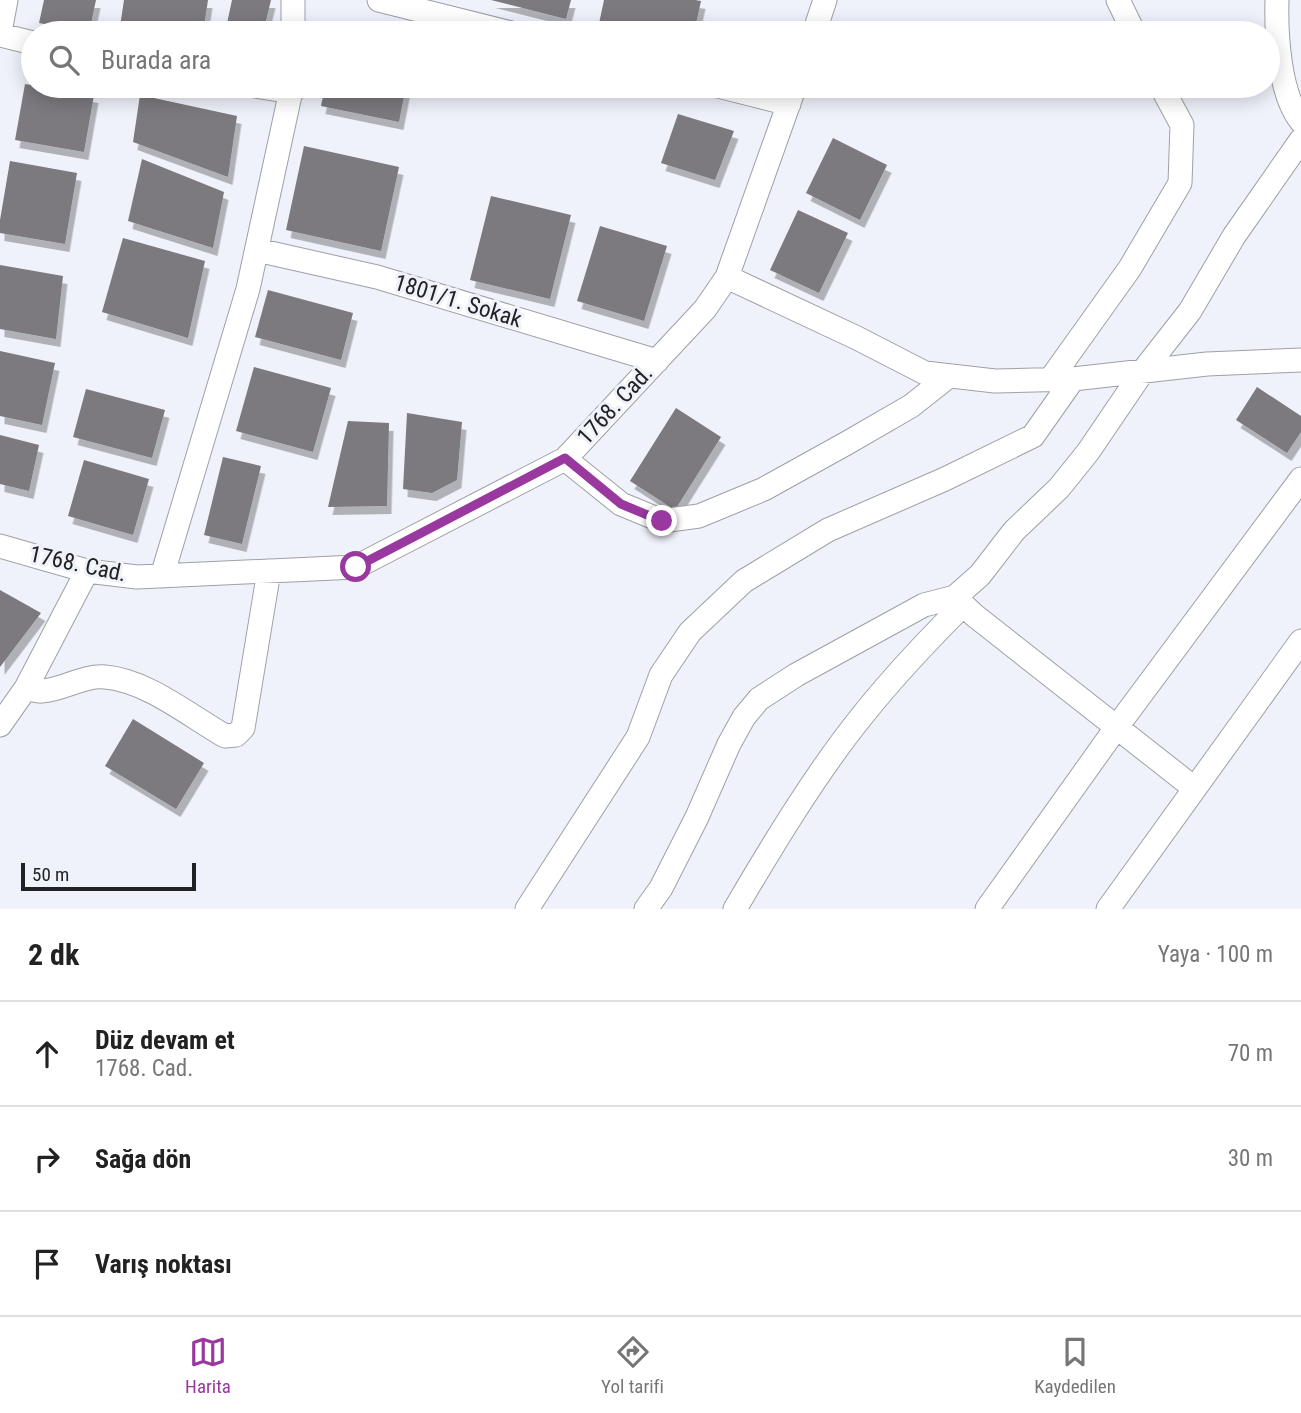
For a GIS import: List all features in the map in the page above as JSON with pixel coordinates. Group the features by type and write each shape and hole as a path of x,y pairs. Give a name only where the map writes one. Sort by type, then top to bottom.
{"street":[{"path":"6,0 0,33 21,39"},
{"path":"293,0 293,21"},
{"path":"379,0 463,21"},
{"path":"818,21 825,0"},
{"path":"1118,0 1128,21"},
{"path":"1277,0 1278,21"},
{"path":"1280,48 1288,99 1301,121"},
{"path":"162,576 248,289 290,98"},
{"name":"1768. Cad.","path":"0,546 87,571 138,577 356,567 565,458 705,309 727,277 791,98"},
{"path":"527,909 638,737 660,675 690,632 744,581 828,530 945,479 1033,436 1061,379 1180,183 1182,125 1167,98"},
{"path":"735,909 860,718 927,640 1014,531 1059,488 1088,452 1143,371 1190,311 1234,236 1301,140"},
{"name":"1801/1. Sokak","path":"257,250 377,276 657,361"},
{"path":"727,277 925,373 995,381 1061,379 1207,364 1301,359"},
{"path":"565,458 621,504 662,521 699,516 764,489 847,443 911,406 949,376"},
{"path":"987,909 1116,728 1301,479"},
{"path":"0,725 26,688 87,571"},
{"path":"26,688 41,692 71,682 104,677 128,683 167,699 225,736 236,735 243,728 269,571"},
{"path":"646,909 661,888 697,817 729,744 744,717 759,699 796,675 924,605 959,601 1194,788"},
{"path":"1108,909 1301,641"}],"building":[{"path":"44,0 96,0 92,21 39,21"},
{"path":"124,0 208,0 205,21 121,21"},
{"path":"232,0 271,0 266,21 228,21"},
{"path":"491,0 571,0 566,19"},
{"path":"604,0 701,1 697,21 600,21"},
{"path":"22,98 93,98 84,152 15,140"},
{"path":"140,98 154,98 237,116 228,177 133,142"},
{"path":"323,98 404,98 399,122 321,106"},
{"path":"678,114 734,131 715,180 661,163"},
{"path":"833,138 887,165 860,220 806,193"},
{"path":"304,146 399,167 381,251 286,230"},
{"path":"142,159 224,192 213,248 128,221"},
{"path":"10,161 77,173 65,244 0,233"},
{"path":"491,196 571,215 550,299 470,280"},
{"path":"798,210 848,233 819,293 770,270"},
{"path":"600,226 667,246 644,321 577,301"},
{"path":"123,238 205,261 188,338 102,312"},
{"path":"0,265 63,276 56,339 0,329"},
{"path":"268,290 353,313 341,360 255,337"},
{"path":"0,351 55,363 42,425 0,416"},
{"path":"254,367 331,388 313,452 236,431"},
{"path":"1257,387 1301,416 1301,432 1287,453 1236,420"},
{"path":"86,389 165,410 152,458 73,437"},
{"path":"676,408 721,437 675,510 630,481"},
{"path":"407,413 462,422 457,480 432,493 403,489"},
{"path":"348,421 389,423 387,506 328,507"},
{"path":"0,435 39,445 29,491 0,484"},
{"path":"223,457 261,466 242,544 204,535"},
{"path":"84,460 149,479 133,535 68,516"},
{"path":"0,590 41,613 0,667"},
{"path":"133,719 204,763 176,809 105,766"}],"route":[{"path":"356,567 565,458 621,504 662,521"}]}
